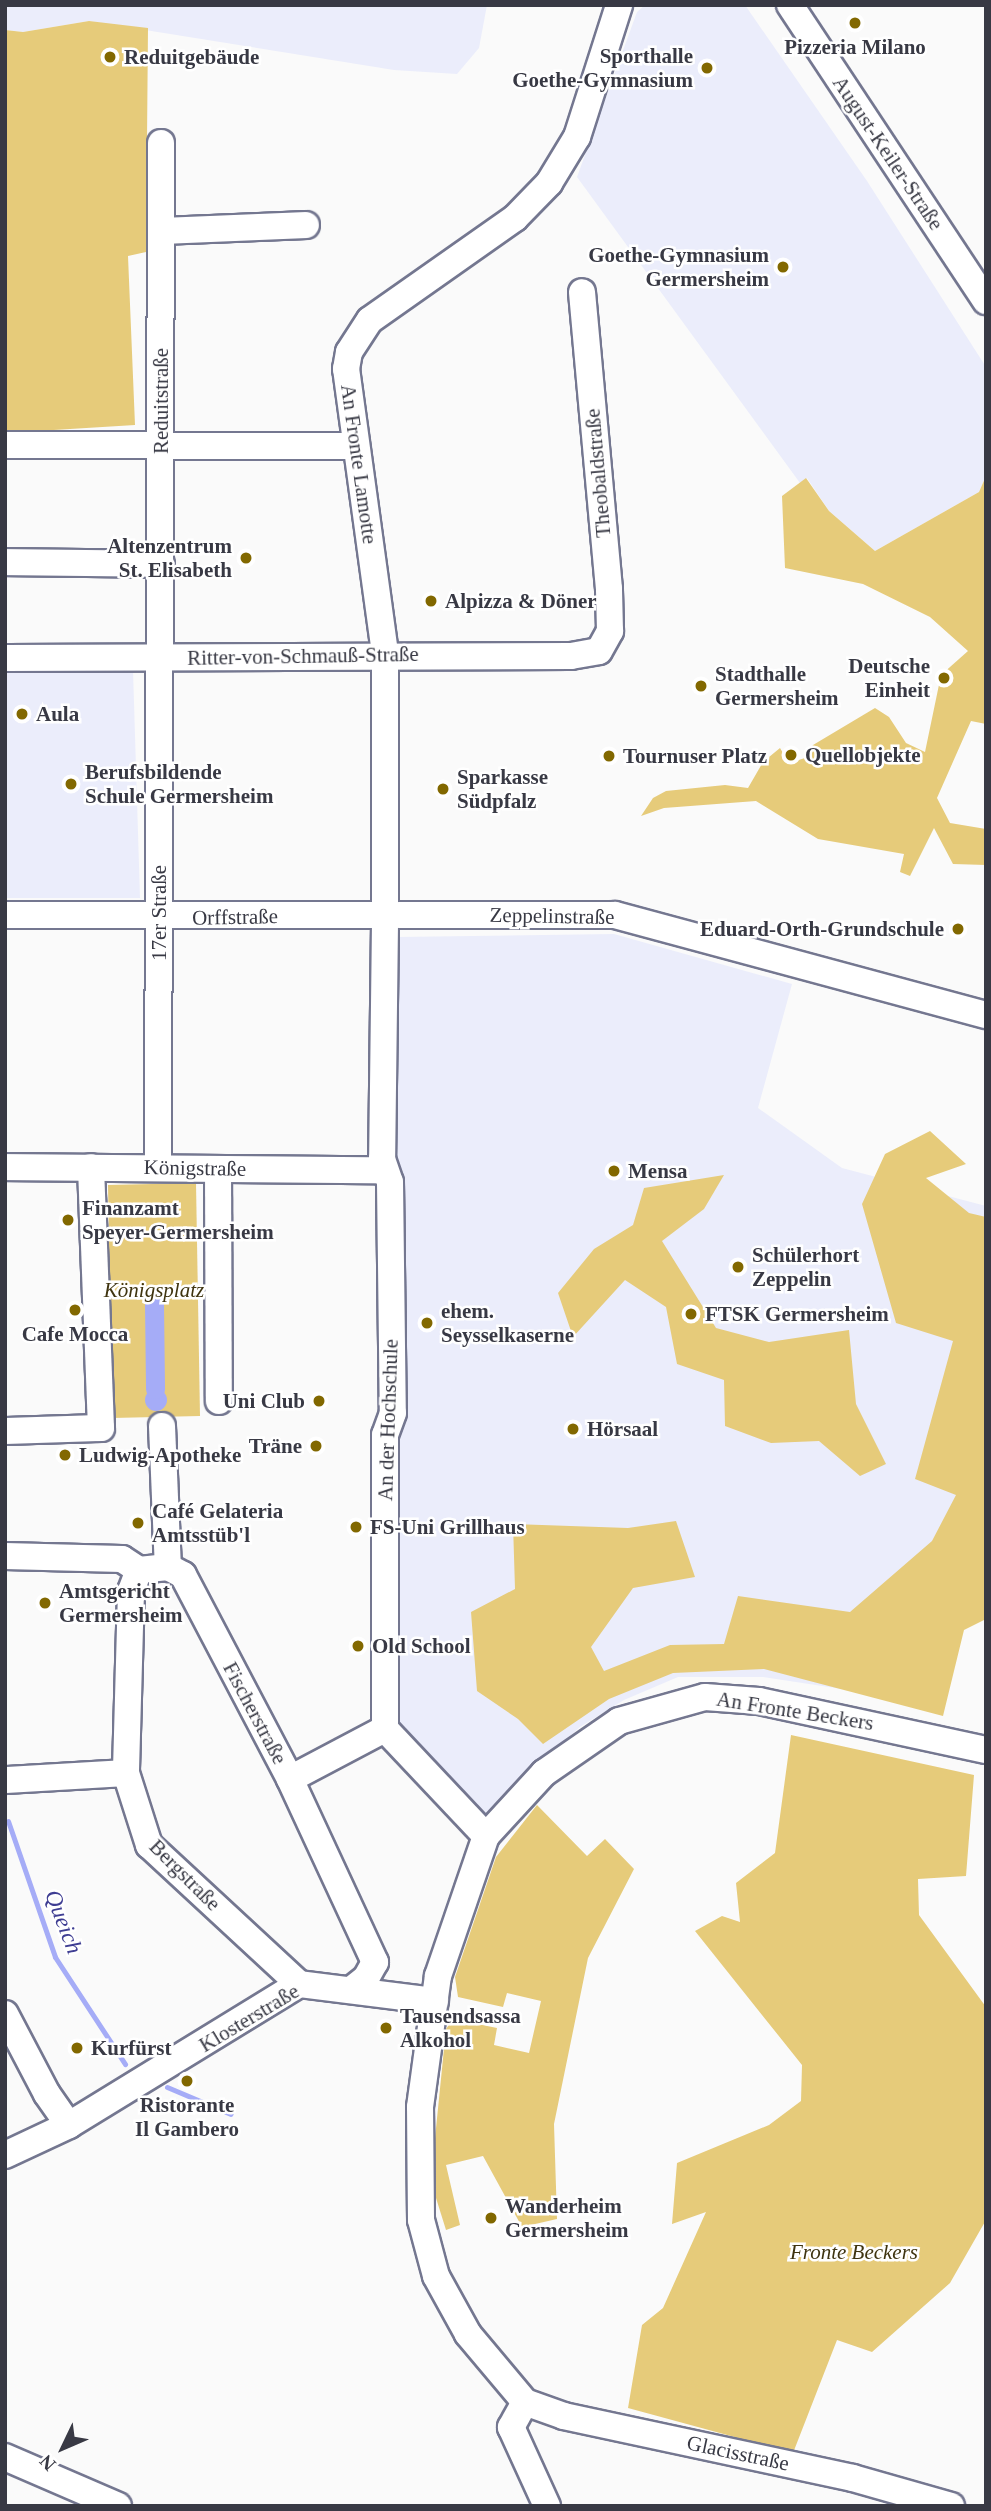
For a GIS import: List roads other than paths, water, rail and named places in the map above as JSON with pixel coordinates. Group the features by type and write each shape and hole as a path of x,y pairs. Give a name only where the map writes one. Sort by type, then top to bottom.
{"street":[{"name":"An Fronte Lamotte","path":"387,915 385,653 346,369 353,341 370,320 515,218 549,183 577,138 619,5"},
{"name":"August-Keiler-Straße","path":"790,5 986,301"},
{"name":"Reduitstraße","path":"158,658 163,231 161,143"},
{"path":"163,231 306,225"},
{"name":"Theobaldstraße","path":"582,292 609,589 610,631 599,651"},
{"path":"5,444 356,446"},
{"path":"5,562 161,564"},
{"name":"Ritter-von-Schmauß-Straße","path":"5,658 385,653 571,656 599,651"},
{"name":"17er Straße","path":"158,658 158,1167"},
{"name":"Orffstraße","path":"5,915 160,918 387,915"},
{"name":"Zeppelinstraße","path":"387,915 615,915 986,1015"},
{"name":"An der Hochschule","path":"385,1729 385,1436 393,1413 390,1182 382,1159 387,915"},
{"name":"Königstraße","path":"5,1167 385,1170"},
{"path":"5,1431 100,1428 91,1167"},
{"path":"218,1169 219,1401"},
{"path":"5,1556 122,1559 139,1570 168,1567 162,1426"},
{"name":"Fischerstraße","path":"168,1567 183,1575 290,1779 375,1962 366,1978 351,1990"},
{"name":"Bergstraße","path":"139,1570 131,1591 126,1773 149,1845 299,1984"},
{"name":"An Fronte Beckers","path":"525,2402 454,2311 436,2276 421,2220 419,2107 438,1976 486,1836 544,1773 619,1721 705,1697 772,1704 986,1750"},
{"path":"290,1779 385,1729 486,1836"},
{"path":"5,1780 126,1773"},
{"name":"Klosterstraße","path":"5,2155 69,2125 299,1984 435,2001"},
{"path":"5,2014 47,2094 69,2125"},
{"path":"525,2402 511,2427 547,2506"},
{"name":"Glacisstraße","path":"525,2402 564,2416 840,2475 951,2506"},
{"path":"5,2457 66,2497 118,2506"}],"water":[{"path":"156,1389 164,1392 167,1400 164,1408 156,1411 148,1408 145,1400 148,1392"}],"waterway":[{"path":"154,1304 155,1389"},
{"name":"Queich","path":"8,1821 55,1957 125,2064"},
{"name":"Queich","path":"167,2087 231,2114"}],"place":[{"name":"Pizzeria Milano","path":"855,23"},
{"name":"Reduitgebäude","path":"110,57"},
{"name":"Sporthalle Goethe-Gymnasium","path":"707,68"},
{"name":"Goethe-Gymnasium Germersheim","path":"783,267"},
{"name":"Altenzentrum St. Elisabeth","path":"246,558"},
{"name":"Alpizza & Döner","path":"431,601"},
{"name":"Deutsche Einheit","path":"944,678"},
{"name":"Stadthalle Germersheim","path":"701,686"},
{"name":"Aula","path":"22,714"},
{"name":"Quellobjekte","path":"791,755"},
{"name":"Tournuser Platz","path":"609,756"},
{"name":"Berufsbildende Schule Germersheim","path":"71,784"},
{"name":"Sparkasse Südpfalz","path":"443,789"},
{"name":"Eduard-Orth-Grundschule","path":"958,929"},
{"name":"Mensa","path":"614,1171"},
{"name":"Finanzamt Speyer-Germersheim","path":"68,1220"},
{"name":"Schülerhort Zeppelin","path":"738,1267"},
{"name":"Cafe Mocca","path":"75,1310"},
{"name":"FTSK Germersheim","path":"691,1314"},
{"name":"ehem. Seysselkaserne","path":"427,1323"},
{"name":"Uni Club","path":"319,1401"},
{"name":"Hörsaal","path":"573,1429"},
{"name":"Träne","path":"316,1446"},
{"name":"Ludwig-Apotheke","path":"65,1455"},
{"name":"Café Gelateria Amtsstüb'l","path":"138,1523"},
{"name":"FS-Uni Grillhaus","path":"356,1527"},
{"name":"Amtsgericht Germersheim","path":"45,1603"},
{"name":"Old School","path":"358,1646"},
{"name":"Tausendsassa Alkohol","path":"386,2028"},
{"name":"Kurfürst","path":"77,2048"},
{"name":"Ristorante Il Gambero","path":"187,2081"},
{"name":"Wanderheim Germersheim","path":"491,2218"}],"park label":[{"name":"Königsplatz","path":"154,1290"},
{"name":"Fronte Beckers","path":"854,2252"}]}
